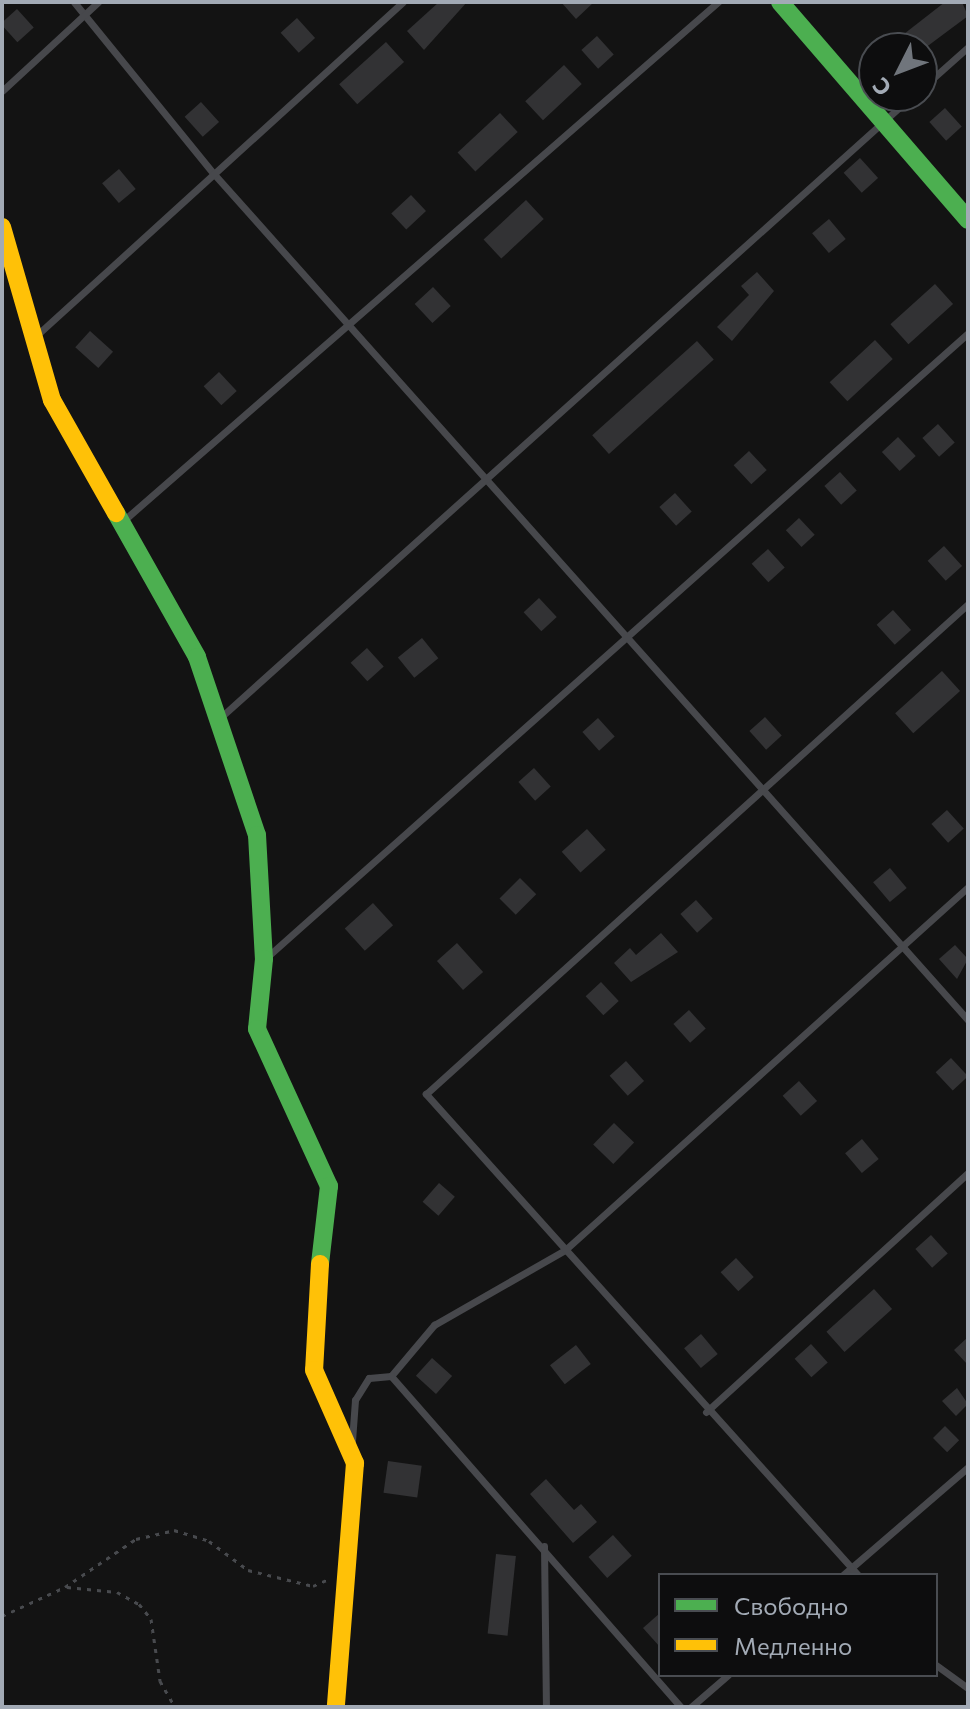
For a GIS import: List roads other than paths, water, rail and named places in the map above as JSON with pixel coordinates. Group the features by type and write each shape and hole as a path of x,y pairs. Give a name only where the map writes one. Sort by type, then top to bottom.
{"street":[{"path":"780,2 885,120 968,220"},
{"path":"2,227 52,400 197,657 216,721 257,835 264,959 257,1029 329,1186 310,1343 314,1370 351,1446 336,1707"}],"lane":[{"path":"74,2 214,174 351,321 762,791 968,1020"},
{"path":"2,91 98,2"},
{"path":"34,338 403,2"},
{"path":"121,522 718,2"},
{"path":"938,74 968,47"},
{"path":"216,721 894,112"},
{"path":"264,959 628,639 968,333"},
{"path":"856,1573 706,1412 426,1094 968,604"},
{"path":"351,1446 355,1400 369,1378 391,1376 434,1325 565,1250 968,887"},
{"path":"706,1412 968,1173"},
{"path":"391,1376 544,1546 681,1707"},
{"path":"845,1573 968,1467"},
{"path":"544,1546 546,1707"},
{"path":"938,1666 968,1688"},
{"path":"691,1707 726,1677"}]}
